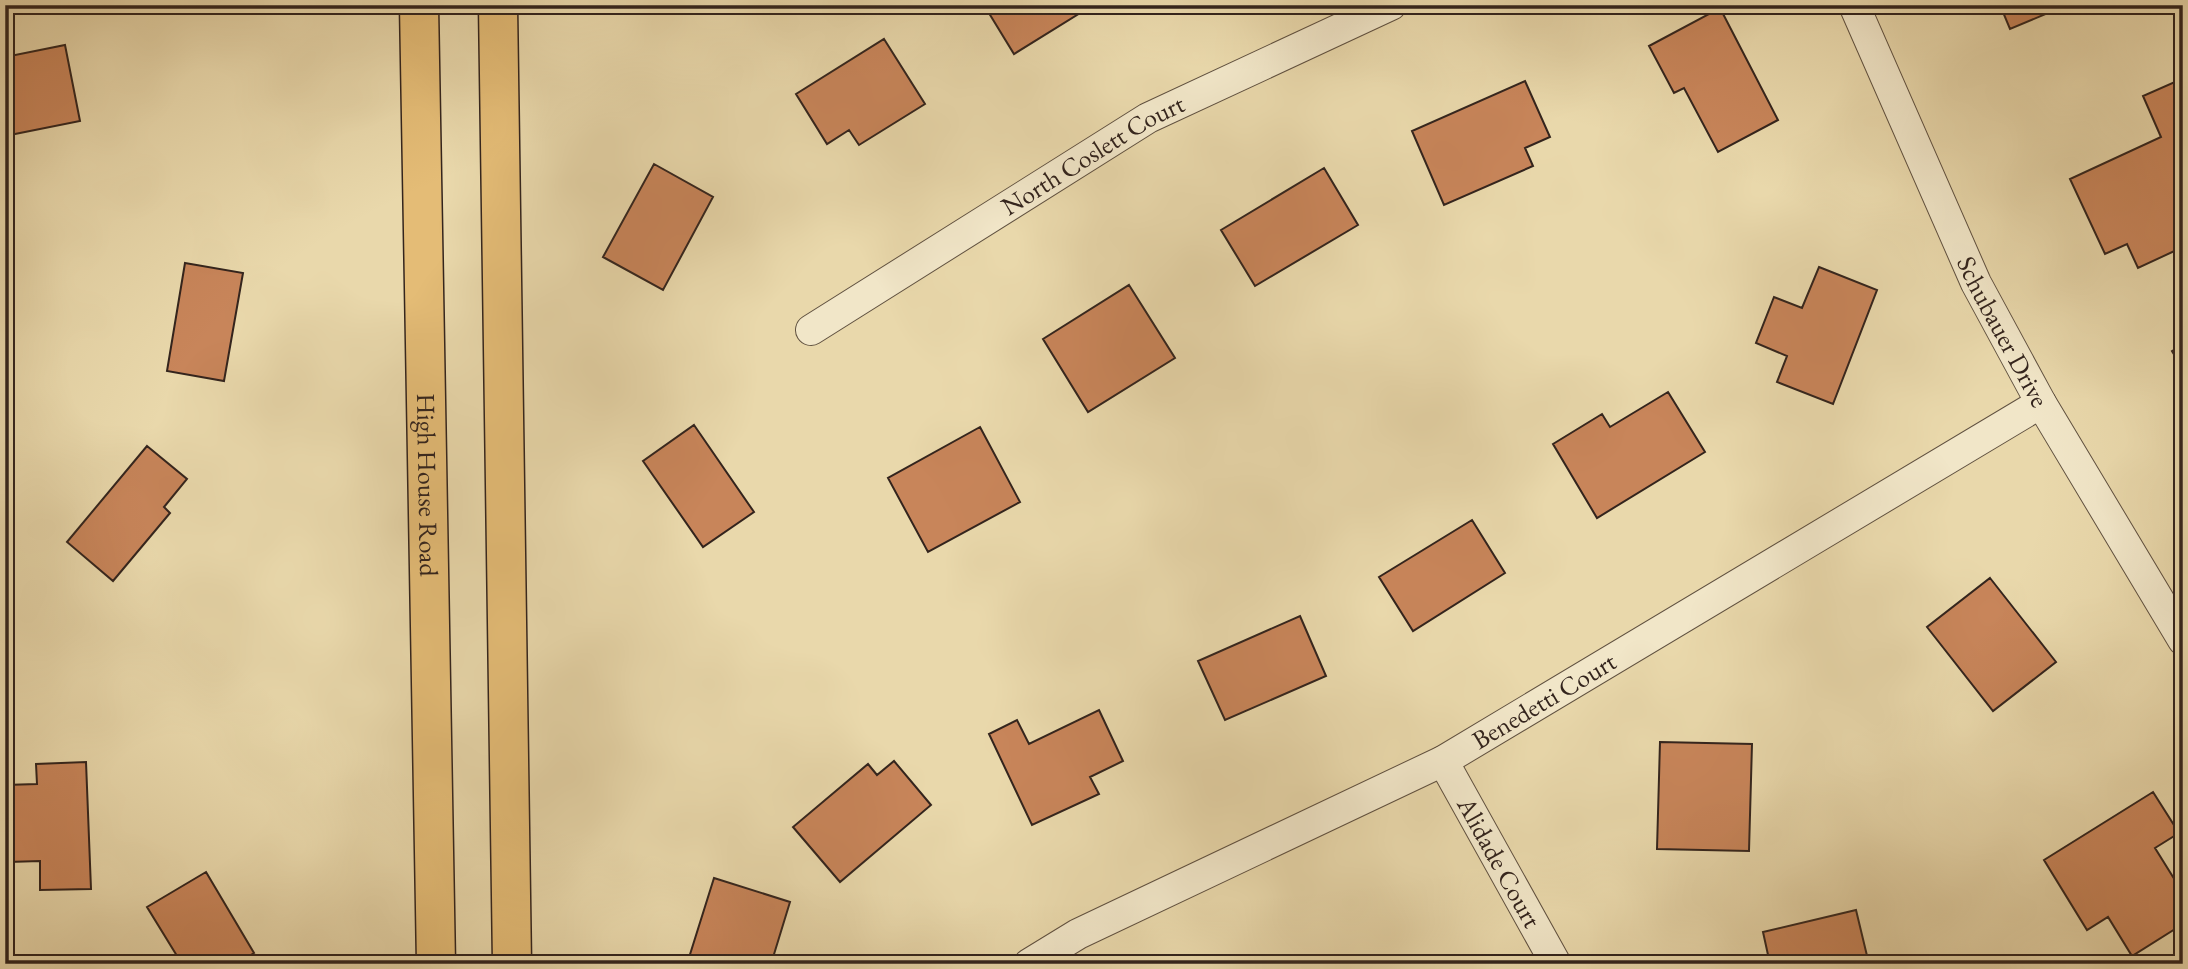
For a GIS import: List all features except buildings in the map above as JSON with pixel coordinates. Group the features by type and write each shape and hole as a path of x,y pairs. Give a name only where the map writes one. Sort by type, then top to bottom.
{"main road":[{"name":"High House Road","path":"419,5 436,964"},
{"path":"498,5 512,964"}],"street":[{"name":"North Coslett Court","path":"811,330 1148,118 1391,5"},
{"name":"Schubauer Drive","path":"1854,5 1976,283 2041,402 2183,640"},
{"name":"Benedetti Court","path":"1029,964 1078,934 1443,761 2041,402"},
{"name":"Alidade Court","path":"1443,761 1556,964"}]}
